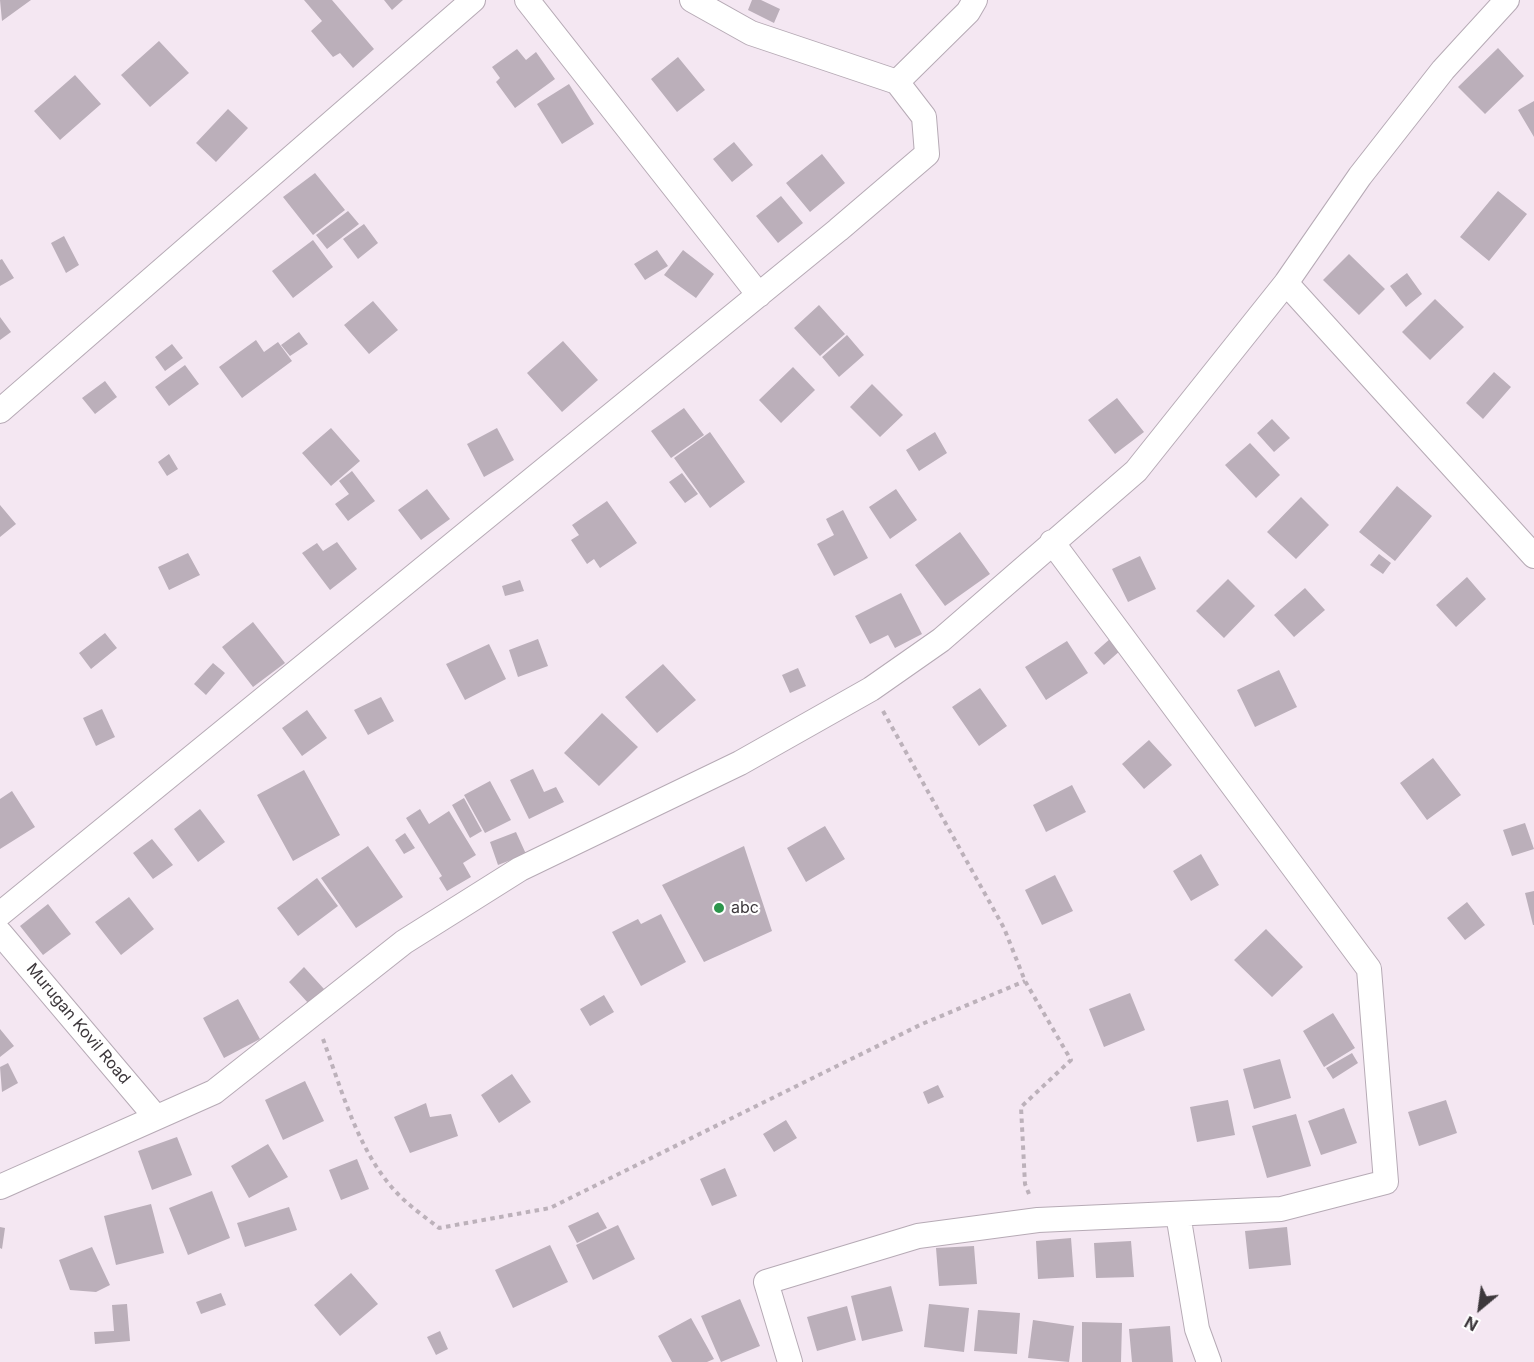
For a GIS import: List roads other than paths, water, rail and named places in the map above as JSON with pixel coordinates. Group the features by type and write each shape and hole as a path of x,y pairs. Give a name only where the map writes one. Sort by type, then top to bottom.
{"street":[{"path":"0,411 473,0"},
{"path":"527,0 759,295"},
{"path":"0,914 759,295 927,154 924,117 897,82 751,33 692,0"},
{"path":"897,82 968,12 975,0"},
{"path":"0,1187 155,1116 214,1092 404,942 520,869 740,763 871,689 941,640 1136,471 1286,283 1359,176 1443,70 1508,0"},
{"path":"1286,283 1534,556"},
{"path":"790,1362 766,1281 918,1236 1038,1220 1281,1209 1386,1182 1369,969 1052,542"},
{"name":"Murugan Kovil Road","path":"5,946 155,1116"},
{"path":"1178,1214 1197,1329 1209,1362"}],"place":[{"name":"abc","path":"719,908"}]}
